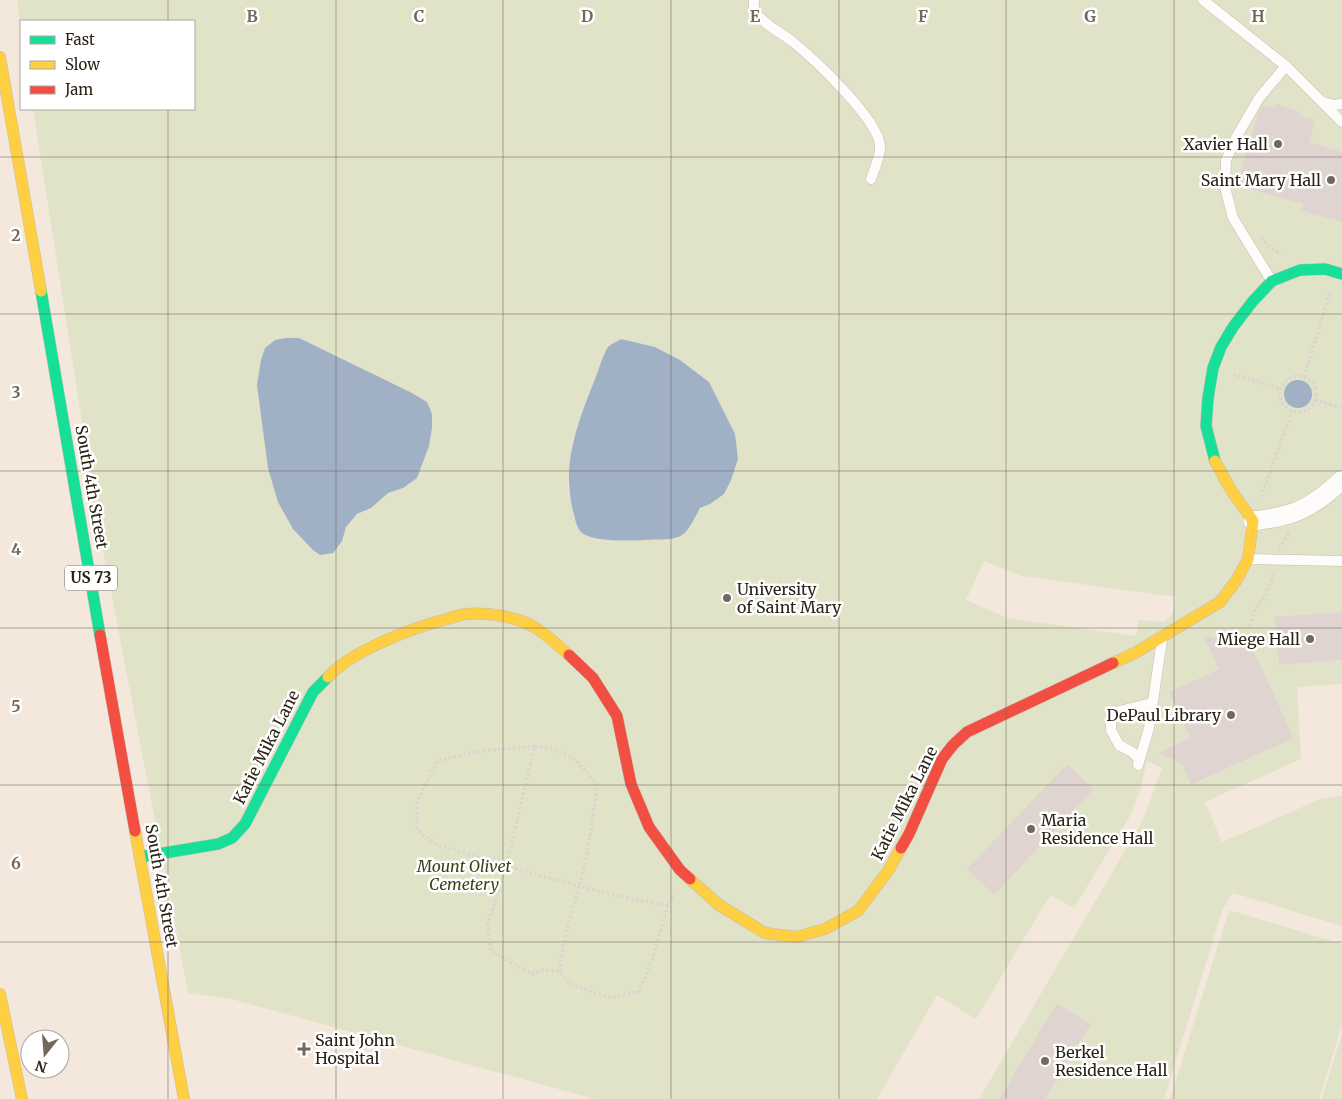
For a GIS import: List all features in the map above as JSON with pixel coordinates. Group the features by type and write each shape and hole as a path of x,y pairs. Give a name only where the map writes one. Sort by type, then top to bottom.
{"main road":[{"name":"South 4th Street","path":"0,57 184,1099"},
{"path":"1248,559 1253,521 1231,490 1215,462 1206,426 1213,368 1221,347 1233,327 1253,301 1272,281 1300,270 1325,269 1339,273"},
{"name":"Katie Mika Lane","path":"140,857 218,844 232,838 245,824 313,692 335,669 359,654 396,636 427,624 466,614 497,615 527,624 549,637 593,678 617,716 631,784 649,827 680,870 719,905 765,933 796,938 825,929 858,910 888,871 909,834 942,759 967,732 1135,653 1201,614 1220,602 1236,581 1248,559"},
{"path":"0,994 22,1099"}],"street":[{"path":"1253,521 1276,518 1300,510 1326,494 1342,480"}],"lane":[{"path":"754,0 754,10 762,20 793,42 846,91 874,129 880,146 871,179"},
{"path":"1203,0 1286,66 1342,122"},
{"path":"1272,281 1233,218 1225,187 1226,160 1236,136 1259,98 1286,66"},
{"path":"1322,102 1334,105 1342,104"},
{"path":"1248,559 1342,561"},
{"path":"1152,703 1119,711 1113,717 1111,723 1114,737 1120,744 1132,752 1138,762 1148,728 1163,637"}],"path":[{"path":"1304,377 1339,273"},
{"path":"1213,368 1281,389"},
{"path":"1292,377 1304,377 1313,384 1315,400 1312,405 1303,411 1292,411 1281,400 1281,389 1283,384 1292,377"},
{"path":"1315,400 1342,408"},
{"path":"1253,521 1292,411"},
{"path":"668,906 628,899 579,886 436,844 417,830 417,801 437,761 473,752 535,746 554,749 576,760 596,784 592,829 579,886 561,953 560,972 570,984 610,998 639,992 652,960 668,906 684,873"},
{"path":"535,746 506,866 488,924 491,951 532,974 544,970 560,972"}],"green space":[{"name":"University of Saint Mary","path":"17,0 1342,0 1342,612 1279,665 1342,660 1342,684 1297,687 1301,759 1205,802 1222,842 1323,798 1342,796 1342,926 1233,893 1223,908 1164,1099 1045,1099 1091,1024 1058,1003 999,1099 979,1099 1143,820 1162,768 1147,761 1140,791 1130,816 1074,908 1050,895 976,1019 937,995 877,1099 595,1099 231,999 188,993 98,524 33,110 195,110 195,20 20,20 20,22","holes":["621,339 655,347 680,360 709,382 735,434 710,504 700,508 693,523 684,534 676,539 659,539 576,523 568,487 572,442 582,411 608,348","432,414 429,446 417,478 403,488 388,493 371,508 357,514 346,527 342,541 293,529","984,561 1022,576 1176,597 1172,615 1164,622 1139,620 1136,636 1008,618 966,600","1203,635 1253,649 1294,738 1192,785 1182,764 1158,753 1190,738 1169,692 1219,669","1067,764 1094,789 994,895 968,869"]},
{"path":"1229,910 1342,944 1342,1025 1319,1099 1170,1099"},
{"path":"1342,1033 1342,1099 1322,1099"}],"water":[{"path":"299,338 412,393 427,402 432,414 429,446 417,478 403,488 388,493 371,508 357,514 346,527 342,541 333,553 320,555 293,529 278,502 268,468 257,385 265,348 275,340"},
{"path":"621,339 655,347 680,360 709,382 735,434 738,459 724,494 710,504 700,508 689,528 679,537 621,541 593,538 581,532 577,525 570,493 569,476 573,443 577,427 606,350"},
{"path":"1298,380 1308,384 1312,394 1308,404 1298,408 1288,404 1284,394 1288,384"}],"building":[{"name":"Xavier Hall","path":"1276,104 1301,112 1300,116 1315,120 1309,142 1342,152 1342,222 1301,210 1303,204 1237,185 1257,116 1263,105 1275,108"},
{"name":"Miege Hall","path":"1342,612 1342,660 1279,665 1275,617"},
{"name":"DePaul Library","path":"1203,635 1253,649 1294,738 1191,785 1182,764 1158,753 1190,738 1169,692 1219,669"},
{"name":"Maria Residence Hall","path":"1067,764 1094,789 994,895 967,869"},
{"name":"Berkel Residence Hall","path":"1057,1003 1091,1024 1045,1099 999,1099"}],"traffic: fast":[{"path":"1215,461 1206,426 1208,398 1213,368 1221,347 1233,327 1253,301 1272,281 1300,270 1325,269 1342,274"},
{"path":"41,291 100,635"},
{"path":"140,857 218,844 232,838 245,824 313,692 328,677"}],"traffic: slow":[{"path":"0,57 41,291"},
{"path":"1113,663 1135,653 1220,602 1236,581 1248,559 1253,521 1231,490 1215,461"},
{"path":"328,677 352,658 384,641 417,628 466,614 497,615 526,623 544,633 569,655"},
{"path":"135,831 184,1099"},
{"path":"690,879 719,905 765,933 796,937 825,929 858,911 888,871 901,848"},
{"path":"0,994 22,1099"}],"traffic: jam":[{"path":"100,635 135,831"},
{"path":"569,655 593,678 617,716 631,784 649,827 680,870 690,879"},
{"path":"901,848 942,759 967,732 1113,663"}],"place":[{"name":"Xavier Hall","path":"1278,144"},
{"name":"Saint Mary Hall","path":"1331,180"},
{"name":"University of Saint Mary","path":"727,598"},
{"name":"Miege Hall","path":"1310,639"},
{"name":"DePaul Library","path":"1231,715"},
{"name":"Maria Residence Hall","path":"1031,829"},
{"name":"Saint John Hospital","path":"304,1049"},
{"name":"Berkel Residence Hall","path":"1045,1061"}],"park label":[{"name":"Mount Olivet Cemetery","path":"464,875"}]}
